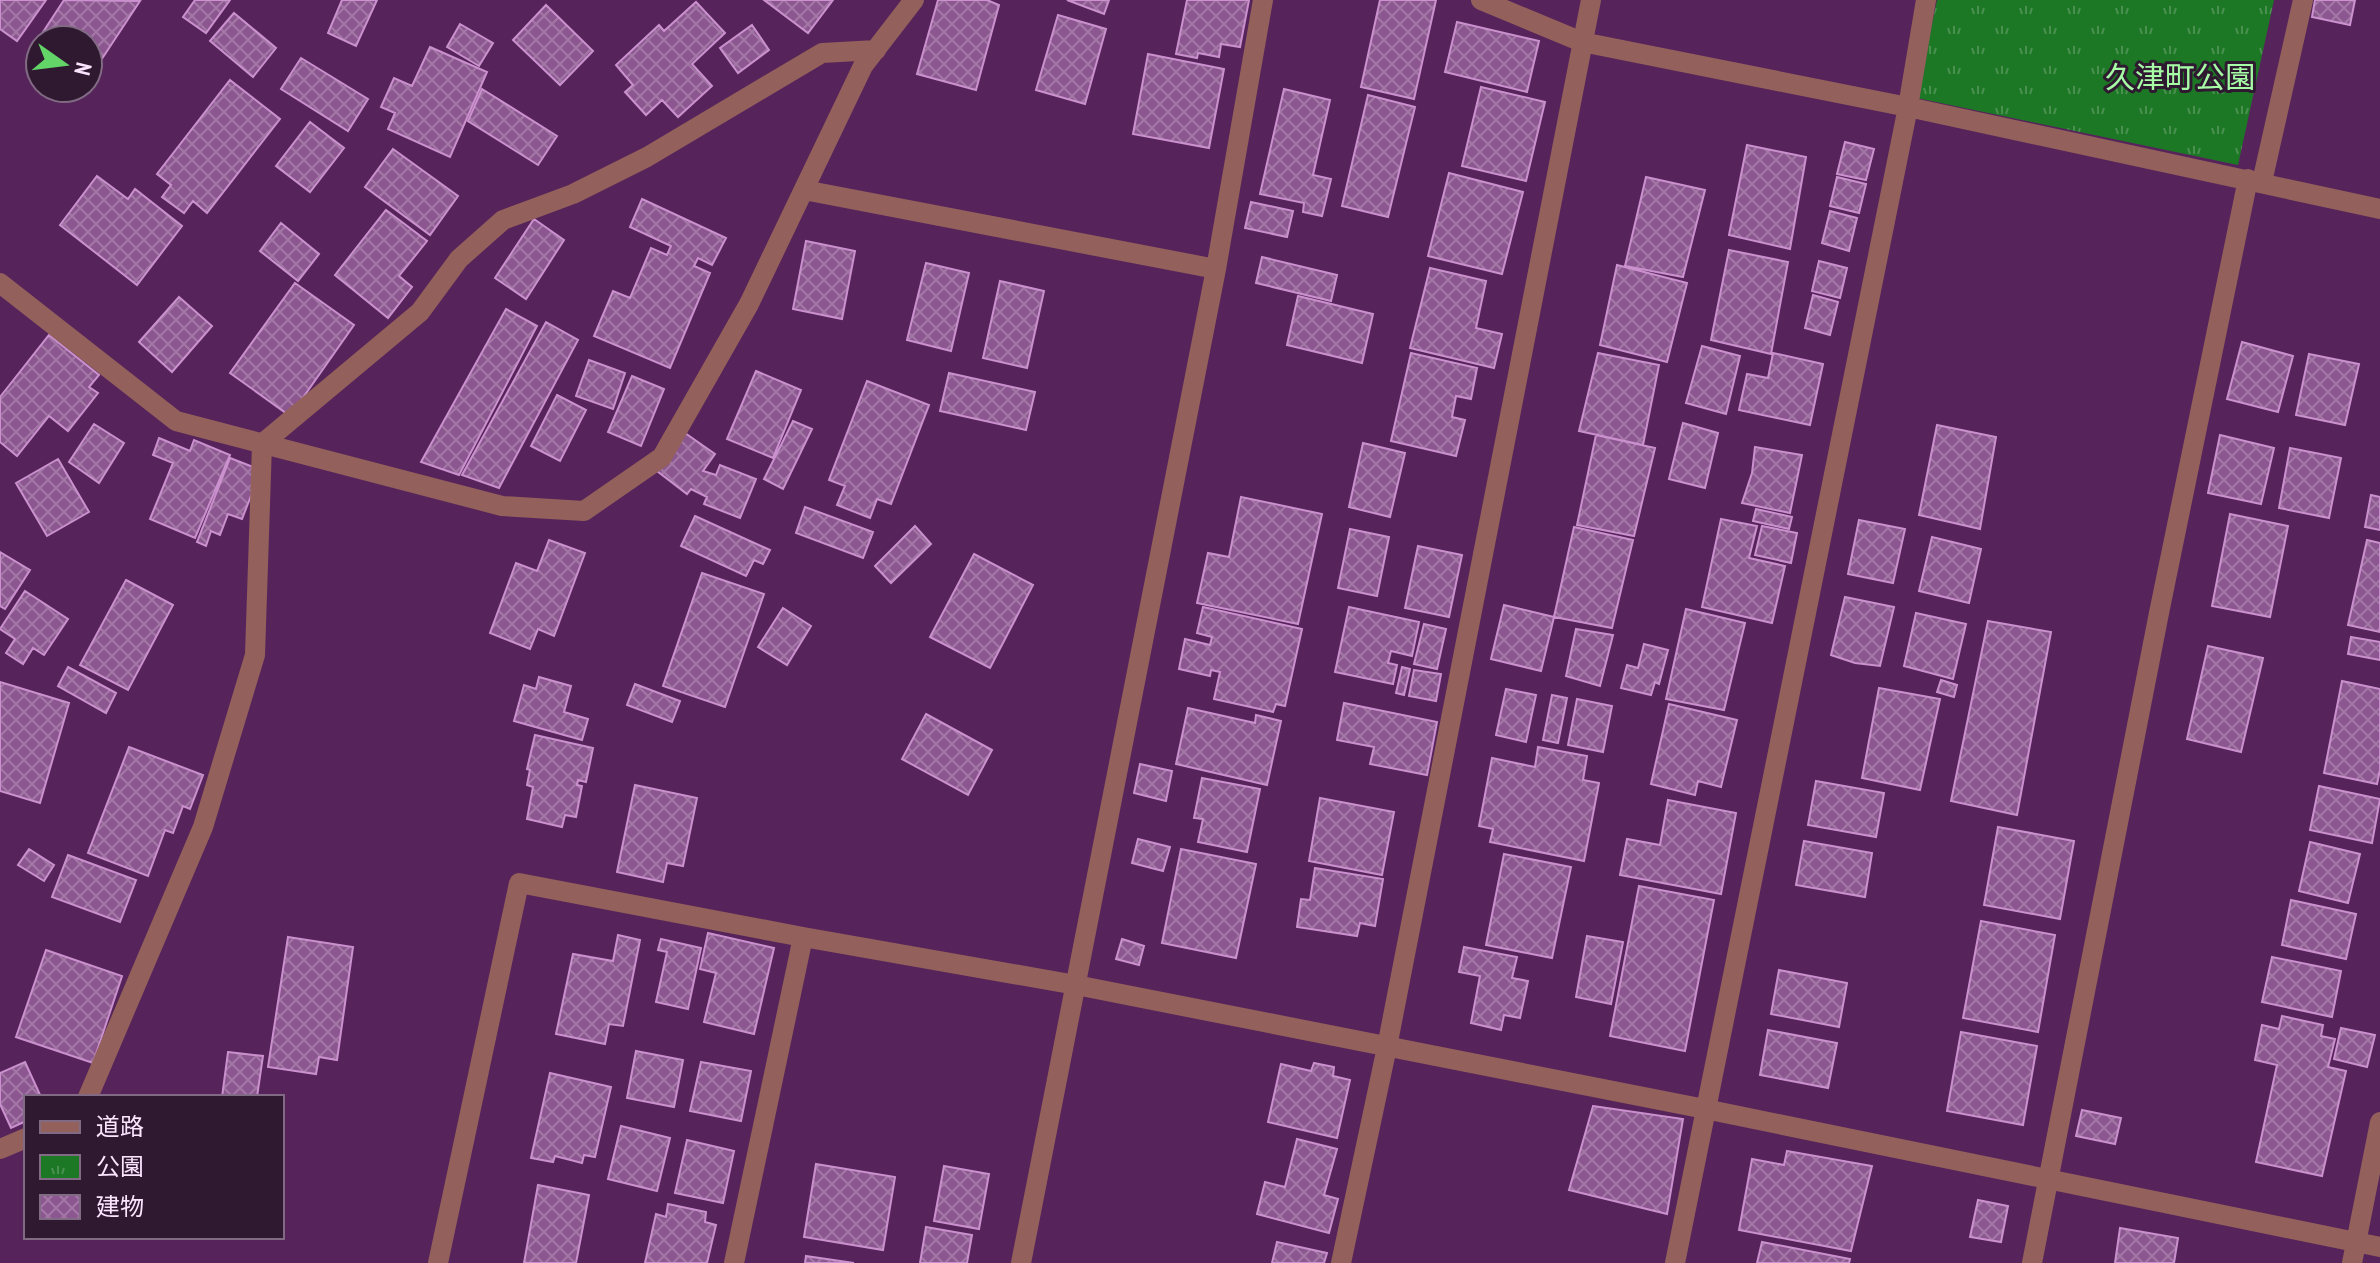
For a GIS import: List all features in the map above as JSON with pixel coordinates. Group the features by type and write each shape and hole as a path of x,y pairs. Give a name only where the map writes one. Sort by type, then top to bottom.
{"street":[{"path":"0,283 176,421 502,506 584,511 662,457 749,304 863,66 914,0"},
{"path":"1021,1263 1216,269 1263,0"},
{"path":"1481,0 1582,42 1908,107 2380,209"},
{"path":"1341,1263 1387,1047 1591,0"},
{"path":"1675,1263 1908,107 1926,0"},
{"path":"2032,1263 2159,613 2255,181 2303,0"},
{"path":"89,1095 203,827 255,655 262,444 420,312 459,259 503,220 573,194 647,157 822,53 876,50"},
{"path":"804,190 1216,269"},
{"path":"438,1263 519,883 1076,985 2380,1247"},
{"path":"734,1263 803,937"},
{"path":"2352,1263 2380,1122"},
{"path":"0,1149 24,1139"}],"green space":[{"name":"久津町公園","path":"1937,0 2274,0 2238,165 1917,98"}],"building":[{"path":"0,0 46,0 29,24 24,24 24,31 17,41 0,29"},
{"path":"64,0 140,1 104,56 104,24 48,24"},
{"path":"195,0 230,0 206,33 183,17"},
{"path":"342,0 377,0 356,46 328,33"},
{"path":"764,0 833,0 808,33"},
{"path":"938,0 987,0 999,5 976,90 917,74"},
{"path":"1067,0 1109,0 1104,14"},
{"path":"1187,0 1249,0 1240,47 1221,44 1219,57 1198,53 1197,58 1176,54"},
{"path":"1380,0 1436,0 1414,99 1361,87"},
{"path":"2315,0 2355,0 2350,25 2312,17"},
{"path":"696,2 725,33 692,64 712,86 678,117 662,100 646,115 625,92 633,85 616,65 659,25 664,31"},
{"path":"546,5 593,51 560,85 513,40"},
{"path":"234,13 276,48 253,77 210,41"},
{"path":"1058,15 1106,29 1085,104 1036,90"},
{"path":"1457,22 1539,41 1527,92 1445,72"},
{"path":"460,24 493,43 479,66 447,47"},
{"path":"752,25 769,50 738,73 720,48"},
{"path":"430,47 487,72 450,157 388,129 395,113 381,107 394,78 412,86"},
{"path":"1148,54 1224,69 1209,148 1133,134"},
{"path":"301,58 368,99 348,131 281,89"},
{"path":"230,80 280,119 207,213 193,201 184,213 162,197 171,185 157,174"},
{"path":"1481,87 1545,102 1526,181 1462,166"},
{"path":"482,89 557,136 538,165 468,121"},
{"path":"1284,89 1330,100 1313,175 1331,179 1322,216 1303,212 1304,203 1260,194"},
{"path":"1368,95 1415,107 1388,217 1342,206"},
{"path":"310,122 344,148 310,192 276,166"},
{"path":"1845,142 1874,149 1866,180 1837,174"},
{"path":"1747,145 1806,157 1790,249 1729,235"},
{"path":"393,149 458,196 430,235 365,187"},
{"path":"1449,173 1523,192 1502,274 1428,256"},
{"path":"97,176 128,199 135,189 182,226 137,285 60,225"},
{"path":"1646,177 1705,190 1683,277 1625,266"},
{"path":"1837,177 1866,184 1859,213 1830,206"},
{"path":"642,199 726,238 712,265 698,258 694,266 710,273 670,368 594,336 613,291 630,298 651,248 667,255 671,246 630,227"},
{"path":"1251,202 1293,211 1287,237 1245,228"},
{"path":"386,210 427,241 399,276 412,287 388,318 335,275"},
{"path":"1830,211 1857,218 1849,251 1822,243"},
{"path":"534,219 564,240 526,299 495,278"},
{"path":"281,223 319,254 298,281 260,251"},
{"path":"806,241 855,251 842,319 793,309"},
{"path":"1729,250 1788,262 1771,354 1711,340"},
{"path":"1262,257 1337,275 1331,301 1256,283"},
{"path":"1819,261 1847,268 1840,298 1812,291"},
{"path":"926,263 969,273 951,351 907,340"},
{"path":"1617,265 1687,283 1667,362 1600,345"},
{"path":"1430,268 1486,281 1476,328 1502,334 1494,368 1410,348"},
{"path":"1000,281 1044,291 1027,368 983,358"},
{"path":"295,283 354,325 290,416 230,373"},
{"path":"1813,295 1838,302 1830,335 1805,328"},
{"path":"1298,296 1373,314 1362,363 1287,345"},
{"path":"179,297 212,326 172,372 139,342"},
{"path":"506,309 537,326 459,475 421,462"},
{"path":"546,322 578,340 499,488 462,475"},
{"path":"49,335 99,375 89,387 98,393 68,431 49,416 17,456 0,442 0,397"},
{"path":"2242,342 2293,356 2278,412 2227,399"},
{"path":"1702,346 1740,356 1726,414 1686,403"},
{"path":"1411,353 1477,368 1471,399 1456,396 1452,417 1465,420 1456,456 1391,441"},
{"path":"1598,353 1659,365 1643,445 1579,431"},
{"path":"1773,353 1823,364 1810,425 1739,410 1747,374 1768,378"},
{"path":"2309,354 2359,364 2345,425 2296,415"},
{"path":"589,360 625,373 613,409 576,396"},
{"path":"756,371 801,390 773,458 727,439"},
{"path":"949,373 1035,392 1026,430 940,411"},
{"path":"632,376 664,389 641,446 608,432"},
{"path":"867,381 929,405 891,504 877,499 870,518 837,505 845,486 829,480"},
{"path":"557,395 586,410 560,461 531,446"},
{"path":"793,421 812,429 783,489 764,479"},
{"path":"1683,423 1718,433 1705,488 1669,479"},
{"path":"94,424 124,443 99,483 69,462"},
{"path":"1937,425 1996,437 1980,529 1919,515"},
{"path":"685,433 715,454 703,471 716,475 720,465 756,479 740,518 704,504 707,497 691,489 687,494 657,471"},
{"path":"1596,435 1655,448 1634,536 1577,525"},
{"path":"2220,435 2274,448 2261,504 2208,493"},
{"path":"159,438 190,451 194,440 230,455 195,538 150,519 173,463 153,455"},
{"path":"1363,443 1405,453 1390,517 1349,507"},
{"path":"1755,447 1802,455 1790,513 1742,503 1752,473"},
{"path":"2290,448 2341,458 2329,518 2279,508"},
{"path":"230,458 261,470 242,519 228,514 220,535 211,531 206,546 197,542"},
{"path":"58,459 89,512 47,536 16,483"},
{"path":"2371,495 2380,497 2380,530 2365,527"},
{"path":"1241,497 1322,514 1298,624 1197,603 1208,553 1229,557"},
{"path":"805,507 873,532 863,558 796,533"},
{"path":"1756,509 1792,517 1789,529 1753,521"},
{"path":"2230,514 2288,526 2270,617 2212,606"},
{"path":"695,516 770,550 763,564 754,560 746,576 681,546"},
{"path":"1721,519 1757,526 1749,558 1785,566 1772,623 1702,607"},
{"path":"1859,520 1905,529 1893,583 1848,574"},
{"path":"915,526 931,544 891,583 875,566"},
{"path":"1762,526 1797,533 1791,563 1755,555"},
{"path":"1574,527 1633,540 1612,628 1554,617"},
{"path":"1350,529 1389,537 1377,596 1338,588"},
{"path":"1932,537 1981,549 1969,603 1919,591"},
{"path":"549,540 585,553 554,636 538,629 530,649 490,633 516,563 537,571"},
{"path":"2367,540 2380,543 2380,632 2348,625"},
{"path":"1418,546 1462,555 1449,617 1405,608"},
{"path":"0,552 30,570 5,609 0,606"},
{"path":"974,554 1033,585 990,668 930,637"},
{"path":"702,573 764,594 725,707 663,686"},
{"path":"126,580 173,605 128,690 80,665"},
{"path":"25,591 68,619 44,655 33,648 23,664 6,653 15,639 0,629"},
{"path":"1845,597 1894,607 1880,666 1855,663 1831,655"},
{"path":"1504,605 1554,617 1541,671 1491,659"},
{"path":"1203,607 1302,629 1285,706 1276,704 1273,712 1214,699 1220,672 1211,670 1210,676 1179,669 1185,639 1210,645 1212,637 1197,633"},
{"path":"1349,607 1419,622 1412,656 1391,651 1388,663 1397,665 1393,684 1335,672"},
{"path":"783,608 811,626 787,665 758,647"},
{"path":"1686,609 1745,623 1724,710 1666,699"},
{"path":"1916,613 1966,624 1953,679 1904,666"},
{"path":"1988,621 2051,632 2017,815 1951,801"},
{"path":"1424,624 1446,629 1437,669 1414,664"},
{"path":"1576,629 1613,635 1600,686 1566,676"},
{"path":"2351,637 2380,642 2380,660 2348,654"},
{"path":"1644,644 1668,650 1659,684 1655,682 1651,695 1621,688 1627,665 1638,668"},
{"path":"2208,646 2263,658 2241,752 2187,739"},
{"path":"68,667 116,693 106,713 58,686"},
{"path":"1402,667 1410,669 1404,695 1396,693"},
{"path":"1414,670 1441,674 1436,701 1409,696"},
{"path":"539,677 571,686 564,712 588,719 582,740 514,721 524,685 536,689"},
{"path":"1941,680 1957,685 1954,697 1937,692"},
{"path":"2342,681 2380,689 2380,770 2377,784 2324,773"},
{"path":"0,682 69,703 40,803 0,791"},
{"path":"635,684 680,701 672,722 627,705"},
{"path":"1879,688 1940,699 1920,790 1862,778"},
{"path":"1506,689 1536,695 1526,742 1496,735"},
{"path":"1552,695 1567,698 1558,743 1543,740"},
{"path":"1577,699 1612,706 1603,752 1568,745"},
{"path":"1344,703 1437,722 1427,775 1370,764 1374,747 1337,740"},
{"path":"1669,704 1737,720 1721,787 1698,781 1695,795 1651,784"},
{"path":"1188,708 1255,723 1256,715 1281,721 1267,785 1176,764"},
{"path":"926,714 992,750 968,795 902,759"},
{"path":"535,735 593,748 586,782 578,780 577,785 582,786 576,817 565,815 562,827 527,819 533,787 527,785 530,770 527,769"},
{"path":"129,747 203,775 190,809 183,806 173,833 165,830 148,876 88,853"},
{"path":"1538,747 1587,756 1583,780 1599,783 1584,861 1490,842 1493,829 1479,826 1492,758 1535,767"},
{"path":"1140,764 1172,771 1166,801 1134,793"},
{"path":"1202,778 1260,789 1247,852 1198,842 1203,819 1194,818"},
{"path":"1816,781 1884,793 1876,837 1808,825"},
{"path":"635,785 697,798 683,866 667,863 663,882 617,872"},
{"path":"2319,786 2380,799 2372,843 2310,830"},
{"path":"1320,798 1394,812 1382,875 1309,861"},
{"path":"1668,800 1736,813 1721,894 1620,875 1627,839 1660,845"},
{"path":"1998,827 2074,841 2060,919 1984,905"},
{"path":"1138,839 1170,847 1163,871 1132,863"},
{"path":"1804,841 1872,853 1865,897 1796,885"},
{"path":"2310,842 2360,854 2348,903 2299,891"},
{"path":"29,849 54,865 44,881 18,865"},
{"path":"1181,849 1256,864 1236,958 1162,943"},
{"path":"1504,854 1571,867 1552,958 1486,945"},
{"path":"68,855 136,880 120,922 52,897"},
{"path":"1315,868 1383,879 1375,926 1360,923 1357,936 1297,927 1301,899 1310,900"},
{"path":"1639,886 1714,900 1685,1051 1610,1036"},
{"path":"2291,900 2356,914 2346,959 2282,945"},
{"path":"1981,921 2055,935 2038,1032 1963,1018"},
{"path":"708,933 774,948 754,1034 704,1022 716,973 700,969"},
{"path":"618,935 640,940 623,1026 609,1024 605,1044 556,1034 573,954 613,961"},
{"path":"1587,936 1623,942 1611,1004 1576,997"},
{"path":"288,937 353,947 337,1060 319,1057 316,1074 268,1067"},
{"path":"661,939 701,948 688,1009 656,1002 667,952 658,950"},
{"path":"1122,939 1144,946 1139,965 1116,959"},
{"path":"1464,947 1517,957 1512,978 1528,981 1520,1018 1504,1015 1501,1030 1471,1023 1480,976 1459,972"},
{"path":"46,950 122,976 93,1063 16,1037"},
{"path":"2272,957 2341,971 2332,1017 2262,1002"},
{"path":"1779,970 1847,983 1839,1027 1771,1014"},
{"path":"2282,1016 2323,1025 2321,1036 2335,1039 2328,1067 2346,1071 2322,1176 2256,1162 2277,1065 2255,1060 2262,1025 2279,1029"},
{"path":"2341,1028 2375,1035 2367,1067 2334,1059"},
{"path":"1768,1030 1837,1043 1828,1088 1760,1075"},
{"path":"1961,1032 2037,1046 2023,1125 1947,1111"},
{"path":"636,1051 683,1060 674,1107 627,1098"},
{"path":"228,1052 263,1056 257,1095 222,1095"},
{"path":"25,1062 40,1095 24,1095 24,1122 11,1128 0,1104 0,1073"},
{"path":"701,1062 751,1071 741,1121 690,1111"},
{"path":"1314,1063 1334,1067 1333,1076 1350,1080 1337,1138 1268,1122 1281,1064 1311,1071"},
{"path":"550,1073 611,1087 595,1157 584,1155 582,1163 555,1156 553,1162 531,1158"},
{"path":"1593,1106 1683,1119 1667,1214 1569,1190"},
{"path":"2082,1110 2121,1118 2115,1144 2076,1136"},
{"path":"621,1126 670,1138 657,1191 608,1179"},
{"path":"1297,1139 1337,1149 1324,1195 1338,1199 1329,1233 1257,1214 1265,1182 1285,1187"},
{"path":"687,1140 734,1151 723,1203 675,1193"},
{"path":"1787,1151 1872,1166 1851,1251 1739,1230 1752,1159 1784,1165"},
{"path":"816,1164 895,1177 883,1250 804,1237"},
{"path":"944,1166 989,1174 979,1229 934,1221"},
{"path":"538,1185 589,1195 576,1263 524,1263"},
{"path":"1978,1200 2008,1206 2001,1242 1970,1237"},
{"path":"668,1204 706,1212 705,1222 716,1225 707,1263 645,1263 656,1214 666,1217"},
{"path":"926,1227 972,1235 967,1263 920,1263"},
{"path":"2120,1228 2178,1238 2174,1263 2115,1263"},
{"path":"1277,1242 1327,1253 1324,1263 1272,1263"},
{"path":"1762,1242 1850,1259 1849,1263 1757,1263"},
{"path":"806,1256 854,1263 805,1263"}]}
